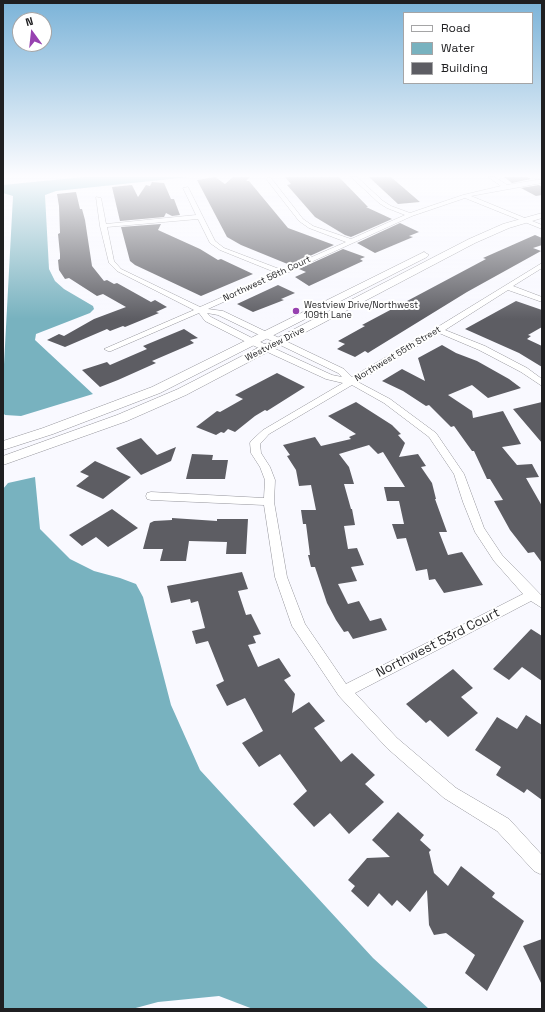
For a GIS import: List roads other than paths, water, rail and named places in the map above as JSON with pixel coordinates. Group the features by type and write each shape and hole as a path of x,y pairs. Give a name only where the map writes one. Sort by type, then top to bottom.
{"street":[{"path":"122,224 103,226 111,262 119,270 200,310 220,313 266,342 329,377 352,382 387,400 433,435 459,474 468,502 480,529 498,558 537,599"},
{"path":"203,224 212,242 222,249 281,272"},
{"path":"307,224 350,241"},
{"name":"Northwest 56th Court","path":"108,349 200,310 389,224"},
{"name":"Westview Drive","path":"3,461 122,418 182,392 266,342 439,248 470,232 491,224"},
{"name":"Westview Drive","path":"3,446 48,431 156,390 253,342 280,342 507,224"},
{"name":"Northwest 55th Street","path":"269,502 270,480 265,467 256,453 255,443 266,432 439,330 542,265"},
{"path":"508,287 542,300"},
{"path":"200,310 208,319 253,342"},
{"path":"439,330 482,348 524,370 542,383"},
{"path":"280,342 341,371 352,382"},
{"path":"151,496 269,502 281,577 299,626 344,692 392,743 450,793 503,825 540,865"},
{"name":"Northwest 53rd Court","path":"344,692 537,599"}],"water":[{"path":"11,224 47,224 49,269 55,281 64,289 93,306 94,309 90,313 36,334 35,340 93,394 21,416 5,415 3,413 3,383"},
{"path":"35,477 40,529 70,559 94,571 136,584 143,597 171,705 200,770 373,958 429,1009 253,1009 219,996 158,1002 132,1009 3,1009 3,489 8,483"}],"place":[{"name":"Westview Drive/Northwest 109th Lane","path":"296,311"}]}
